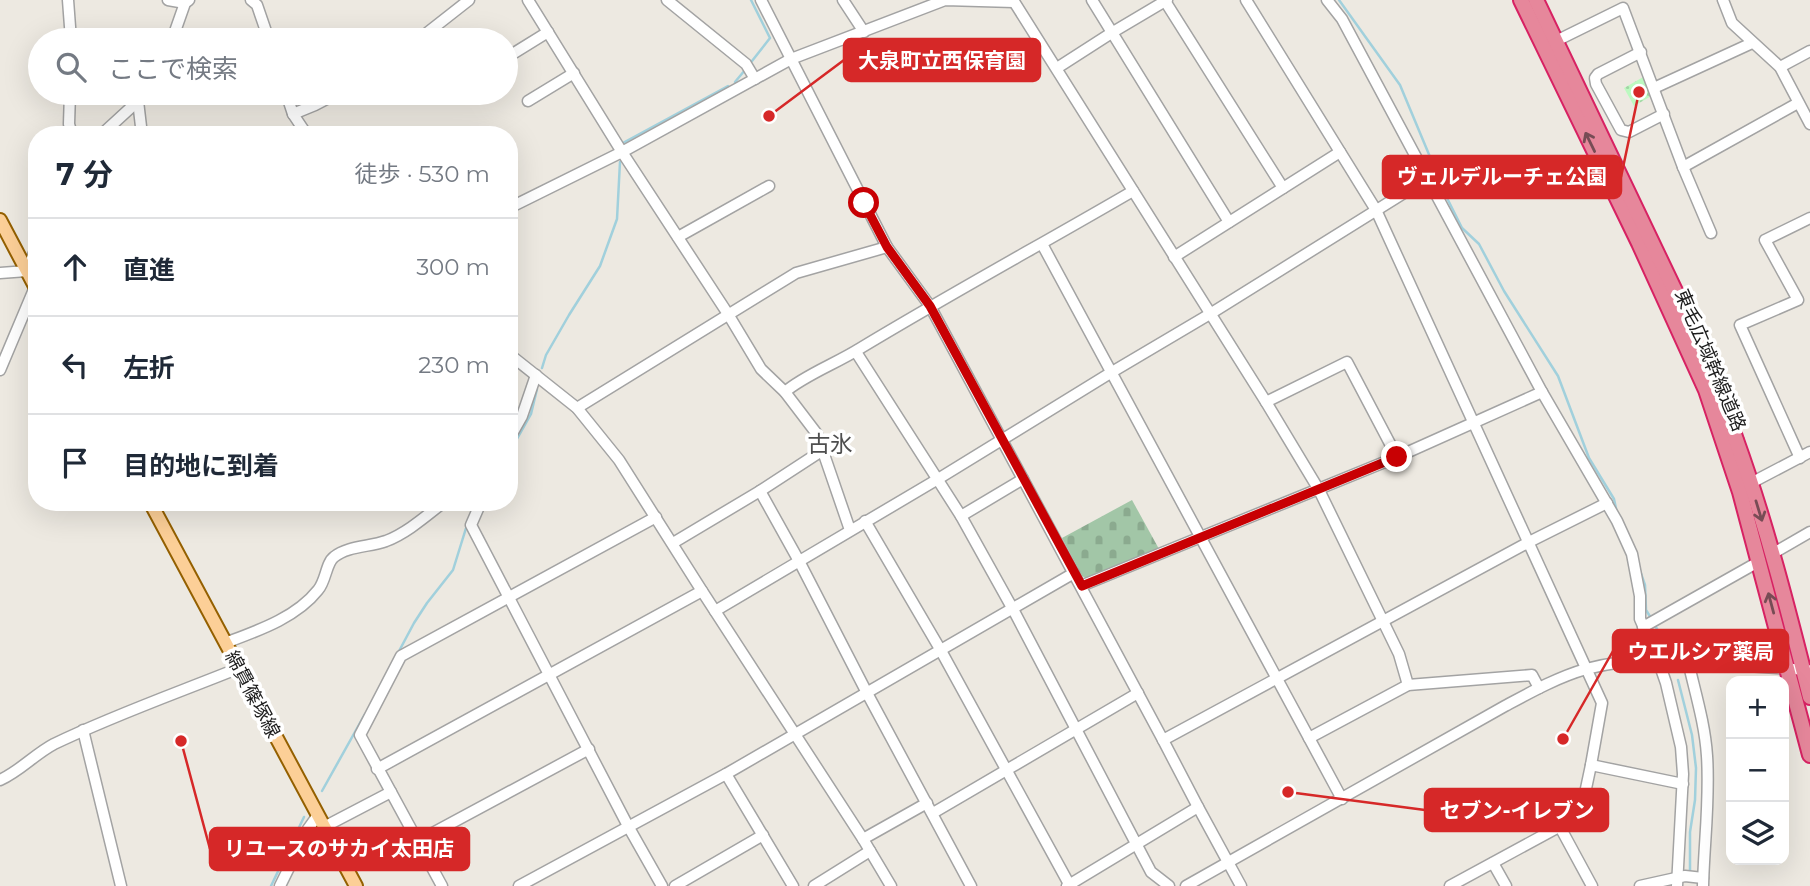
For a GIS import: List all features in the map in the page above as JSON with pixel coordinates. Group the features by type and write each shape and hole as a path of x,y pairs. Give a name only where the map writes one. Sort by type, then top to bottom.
{"highway":[{"name":"東毛広域幹線道路","path":"1521,0 1639,243 1706,390 1766,557 1810,696"},
{"name":"東毛広域幹線道路","path":"1536,0 1696,335 1751,484 1766,557"},
{"name":"東毛広域幹線道路","path":"1800,669 1810,755"}],"main road":[{"path":"0,220 28,269"},
{"name":"綿貫篠塚線","path":"155,511 356,886"}],"street":[{"path":"68,0 70,28"},
{"path":"168,0 187,1 177,28"},
{"path":"251,0 257,5 265,28"},
{"path":"433,28 469,0"},
{"path":"528,0 761,369 785,392 817,434 850,530"},
{"path":"667,0 746,64 755,79"},
{"path":"761,0 887,247 930,306 1241,886"},
{"path":"843,0 864,32"},
{"path":"1092,0 1229,222"},
{"path":"1057,68 1166,0 1283,188"},
{"path":"1246,0 1376,210 1529,542 1602,708 1581,812 1577,817 1450,886"},
{"path":"1327,0 1342,19 1632,554 1640,596 1640,619 1666,683 1681,747 1683,784 1678,881"},
{"path":"1723,0 1732,23 1780,67 1810,124"},
{"path":"518,204 622,152 791,59 864,32 930,2 1014,1 1319,490 1399,654 1408,685"},
{"path":"1556,41 1623,8 1712,233"},
{"path":"518,51 548,32"},
{"path":"1654,88 1752,43"},
{"path":"1780,67 1810,51"},
{"path":"1641,52 1598,74 1595,78 1596,84 1621,131 1625,133 1664,114"},
{"path":"528,101 573,73"},
{"path":"1684,167 1798,103"},
{"path":"70,105 70,126"},
{"path":"110,126 132,105"},
{"path":"140,105 142,126"},
{"path":"290,105 301,126"},
{"path":"293,114 315,105"},
{"path":"1174,257 1340,152"},
{"path":"715,611 1210,314 1428,178"},
{"path":"678,237 769,186"},
{"path":"785,392 1133,191"},
{"path":"1751,484 1805,455 1740,325 1798,300 1765,240 1810,218"},
{"path":"1042,244 1342,799"},
{"path":"577,408 796,273 887,247"},
{"path":"0,273 28,279"},
{"path":"0,370 28,296"},
{"path":"856,352 961,516 1151,872 1169,886"},
{"path":"518,361 577,408 619,460 891,886"},
{"path":"1266,402 1347,362 1397,457"},
{"path":"518,423 536,375"},
{"path":"1082,586 1319,490 1542,392"},
{"path":"673,543 823,450"},
{"path":"961,516 1023,479"},
{"path":"760,491 971,886"},
{"path":"1163,740 1606,503"},
{"path":"225,643 283,618 311,599 321,587 331,559 341,552 386,541 407,530 432,511"},
{"path":"477,511 471,525 628,826 663,886"},
{"path":"442,886 360,735 401,656 656,517"},
{"path":"865,520 1007,769 1068,885 1198,807"},
{"path":"1643,627 1810,533"},
{"path":"519,886 726,774 1074,573"},
{"path":"377,769 702,591"},
{"path":"1186,886 1539,688 1586,669 1633,660 1658,660 1800,669"},
{"path":"1640,886 1678,881 1685,876 1703,882 1708,807 1707,755 1703,724 1688,661"},
{"path":"0,780 49,747 83,730 239,668"},
{"path":"1309,737 1408,685 1532,675 1539,688"},
{"path":"933,813 1138,693"},
{"path":"83,730 121,886"},
{"path":"418,841 589,749"},
{"path":"1591,765 1683,784"},
{"path":"726,774 793,886"},
{"path":"280,886 308,829 391,792"},
{"path":"863,839 927,803"},
{"path":"1560,827 1592,886"},
{"path":"675,886 763,835"},
{"path":"814,886 870,851"},
{"path":"1493,863 1506,886"}],"green space":[{"path":"1645,76 1653,95 1634,106 1624,88"},
{"path":"1132,500 1159,549 1089,580 1082,576 1062,538"}],"waterway":[{"path":"751,0 770,38 752,61"},
{"path":"1339,0 1400,85 1462,228 1479,244 1504,291 1558,376 1589,458 1614,499 1617,513"},
{"path":"735,82 745,70"},
{"path":"621,144 728,86"},
{"path":"542,368 546,355 600,266 617,219 620,162"},
{"path":"518,437 531,414 537,389"},
{"path":"398,653 427,603 453,570 467,525"},
{"path":"1639,568 1645,585 1646,610 1651,618"},
{"path":"1654,624 1666,644"},
{"path":"1678,680 1692,735 1696,768 1690,832 1690,874"},
{"path":"322,791 365,714"},
{"path":"271,886 304,817"}],"place":[{"name":"ヴェルデルーチェ公園","path":"1639,92"},
{"name":"大泉町立西保育園","path":"769,116"},
{"name":"ウエルシア薬局","path":"1563,739"},
{"name":"リユースのサカイ太田店","path":"181,741"},
{"name":"セブン-イレブン","path":"1288,792"}],"district":[{"name":"古氷","path":"830,444"}],"route":[{"path":"864,203 887,247 930,306 1082,586 1397,457"}]}
